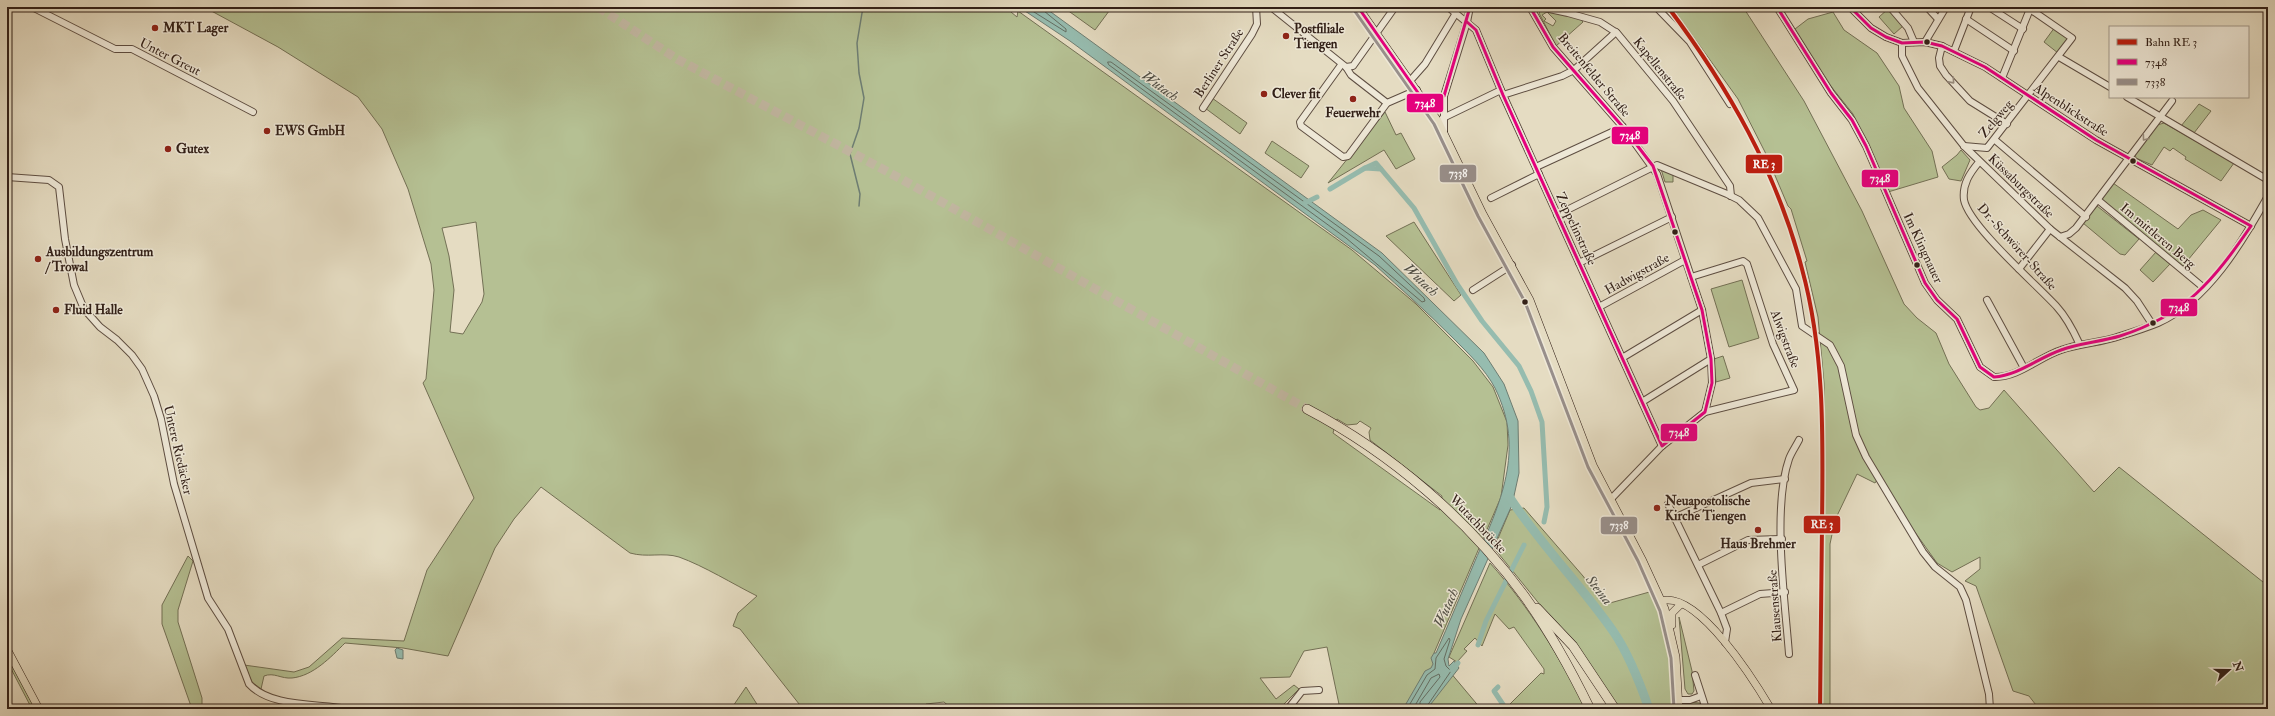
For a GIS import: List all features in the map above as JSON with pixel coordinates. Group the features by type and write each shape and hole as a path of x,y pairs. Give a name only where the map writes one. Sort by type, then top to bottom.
{"highway":[{"name":"Wutachbrücke","path":"1306,409 1350,433 1407,476 1474,536 1524,596"},
{"path":"1524,596 1563,634 1615,709"},
{"path":"1524,596 1547,630 1590,709"},
{"path":"1582,660 1611,709"}],"main road":[{"path":"1358,7 1417,90 1444,134 1483,214 1512,265 1537,315 1593,464 1610,500 1642,559 1665,609 1672,634 1678,670 1679,709"},
{"path":"1661,601 1674,600 1682,605 1725,642 1741,662 1771,709"},
{"path":"1665,609 1682,605"},
{"path":"1672,634 1672,613 1682,605"},
{"path":"7,649 39,709"}],"street":[{"name":"Unter Greut","path":"32,7 115,49 132,49 253,112"},
{"name":"Berliner Straße","path":"1203,108 1252,34 1256,24 1256,7"},
{"path":"1271,7 1343,66 1351,75 1387,102"},
{"path":"1343,66 1353,66 1395,7"},
{"name":"Zeppelinstraße","path":"1448,7 1476,30 1502,93 1662,446"},
{"path":"1444,134 1444,96 1467,22 1470,7"},
{"name":"Kapellenstraße","path":"1531,9 1540,7 1568,13 1600,22 1616,32 1673,101 1730,186 1731,196"},
{"path":"1656,7 1690,42 1730,104"},
{"name":"Im Klingnauer","path":"1777,7 1831,93 1852,120 1866,146 1925,283 1937,300 1957,319 1975,361 1985,373 1994,377 2007,376 2054,352 2079,343 2118,337 2158,322 2193,300 2217,275 2251,226 2268,196"},
{"name":"Alpenblickstraße","path":"1850,7 1871,28 1886,38 1902,43 1925,42 1942,46 1954,51 2002,78 2096,140 2251,226"},
{"path":"1890,7 1908,28 1914,42"},
{"path":"1926,7 1938,19"},
{"path":"1925,42 1946,7"},
{"path":"1954,51 1971,7"},
{"path":"1989,7 2023,29"},
{"path":"2002,78 2023,29 2028,8 2072,38 2059,57 2109,86"},
{"name":"Breitenfelder Straße","path":"1531,9 1553,47 1623,127 1653,166 1672,217 1702,310 1710,359 1712,384 1705,412"},
{"path":"1410,81 1425,64 1456,13"},
{"path":"1966,18 2014,51"},
{"path":"1443,118 1502,93 1562,76 1574,70 1616,32"},
{"name":"Küssaburgstraße","path":"1902,43 1902,56 1918,88 1964,146 2050,229 2125,288 2137,301 2152,324"},
{"path":"1942,46 1939,58 1940,66 1946,75 1970,101 2007,124"},
{"name":"Zelgweg","path":"1964,146 1987,148 2059,57"},
{"path":"1343,66 1300,122 1301,126 1344,157 1348,156 1387,102 1417,90"},
{"path":"1428,107 1444,96"},
{"path":"2129,98 2268,180"},
{"path":"2060,237 2072,233 2086,217 2172,101"},
{"path":"1536,167 1623,127"},
{"path":"1994,140 2086,217"},
{"name":"Dr.-Schwörer-Straße","path":"1980,162 1969,175 1964,188 1964,200 1975,221 2065,317 2079,343"},
{"path":"1557,215 1653,166 1662,166 1731,196 1758,218 1796,289 1802,326 1830,346 1841,366 1856,435 1866,457 1923,552 1935,567 1962,590 1966,600 1990,694 1990,709"},
{"path":"1491,198 1539,174"},
{"name":"Untere Riedäcker","path":"7,177 48,180 59,187 66,246 74,285 84,309 100,327 117,340 142,369 154,396 161,419 174,484 208,598 228,629 249,684 255,690 280,700 348,709"},
{"name":"Im mittleren Berg","path":"2098,200 2204,288"},
{"path":"1579,263 1672,217"},
{"path":"2019,269 2050,229"},
{"name":"Hadwigstraße","path":"1599,307 1685,260"},
{"name":"Alwigstraße","path":"1691,277 1744,260 1747,264 1773,344 1794,390 1705,412"},
{"path":"1473,290 1512,265"},
{"path":"1987,300 2024,368"},
{"path":"1622,358 1702,310"},
{"path":"1642,402 1710,359"},
{"path":"1610,500 1662,446 1705,412"},
{"name":"Klausenstraße","path":"1789,654 1782,539 1785,479 1789,459 1799,440"},
{"path":"1674,518 1751,483 1785,479"},
{"path":"1668,504 1721,613 1727,629 1725,642"},
{"path":"1698,565 1748,540 1782,539"},
{"path":"1721,613 1760,594 1785,592"},
{"path":"1695,675 1706,709"},
{"path":"1288,709 1302,691 1319,690"},
{"path":"1679,700 1690,700 1701,696"}],"green space":[{"path":"204,7 1005,7 1017,17 1018,11 1352,250 1416,304 1473,361 1493,387 1507,422 1508,445 1501,497 1434,653 1481,709 1340,709 1327,647 1304,651 1290,677 1260,678 1276,699 1294,685 1299,689 1279,709 952,709 944,702 926,704 925,709 803,709 740,629 733,626 738,613 757,596 708,570 679,557 630,553 541,487 514,519 495,548 448,656 403,648 345,643 321,665 307,674 292,678 284,678 274,675 264,676 261,689 252,682 244,665 294,672 309,667 342,638 404,641 427,570 474,498 423,383 426,379 434,290 431,264 408,189 382,129 358,97 278,47","holes":["476,222 484,294 482,302 463,334 450,332 454,290 449,256 442,228","1337,419 1347,425 1357,424 1360,421 1371,428 1369,432 1370,440 1442,496 1440,510 1333,433"]},
{"path":"1063,7 1112,7 1095,30"},
{"path":"1672,7 1743,7 1804,101 1862,211 1904,304 1917,318 1936,333 1949,364 1976,407 1980,410 1989,408 2004,390 2094,492 2119,467 2268,586 2268,709 2039,709 2029,696 2013,691 1976,586 1965,581 1980,569 1980,557 1952,572 1937,563 1907,521 1902,523 1877,480 1875,483 1857,474 1835,520 1830,544 1830,709 1822,709 1825,446 1824,383 1818,317 1805,262 1807,261 1791,209 1788,206 1765,152 1738,99"},
{"path":"1543,9 1578,17 1583,22 1556,46 1539,13","holes":["1547,12 1556,21 1553,26 1544,21 1546,19 1542,15"]},
{"path":"1888,9 1903,26 1894,34 1879,17"},
{"path":"1833,12 1844,30 1877,53 1899,86 1904,108 1932,151 1938,177 1888,192 1853,114 1826,80 1795,29 1808,19"},
{"path":"2055,27 2068,38 2058,53 2044,42"},
{"path":"1212,98 1247,123 1240,134 1205,108"},
{"path":"2199,104 2211,111 2194,133 2181,126"},
{"path":"1385,112 1396,135 1401,133 1415,159 1396,169 1384,150 1328,183"},
{"path":"2164,123 2234,163 2221,181 2185,159 2186,157 2173,148 2170,151 2164,147 2152,165 2136,158 2135,154 2157,125"},
{"path":"1272,141 1309,166 1301,178 1265,153"},
{"path":"1961,150 1970,160 1961,181 1949,179 1942,167"},
{"path":"1661,169 1673,172 1673,182 1665,182"},
{"path":"2113,183 2178,229 2191,215 2203,210 2221,220 2183,266 2103,203 2101,198"},
{"path":"2097,206 2139,239 2125,255 2120,254 2083,223"},
{"path":"1414,222 1461,295 1454,301 1386,236"},
{"path":"2156,252 2170,264 2153,282 2140,270"},
{"path":"1742,280 1759,338 1729,347 1711,289"},
{"path":"1723,356 1730,378 1716,382 1714,359"},
{"path":"1524,508 1583,576 1602,602 1610,603 1653,591 1663,620 1670,649 1674,678 1675,709 1619,709 1575,643 1541,606 1494,548 1510,510"},
{"path":"188,556 193,561 178,610 178,622 202,698 202,709 192,709 162,624 162,605"},
{"path":"1490,563 1518,597 1543,633 1587,709 1506,708 1541,673 1544,674 1544,669 1514,627 1509,629 1495,614 1482,646 1475,638 1464,649 1467,651 1457,662 1449,657"},
{"path":"1679,617 1692,671 1694,691 1692,694 1688,694 1685,689"},
{"path":"7,656 36,709 32,709 7,661"},
{"path":"746,687 760,709 731,709"},
{"path":"1688,702 1700,703 1702,709 1684,709"}],"water":[{"path":"1019,7 1044,7 1382,253 1484,353 1504,384 1518,421 1519,473 1512,505 1461,619 1448,659 1449,666 1454,661 1459,668 1427,709 1403,709 1425,671 1431,668 1433,664 1431,658 1434,653 1436,653 1493,518 1506,476 1509,455 1508,433 1504,411 1491,381 1476,361 1458,343 1375,265 1070,41"},
{"path":"397,648 403,650 403,659 397,658 395,650"}],"waterway":[{"path":"859,206 860,194 850,154 859,128 864,98 859,73 857,43 863,7"},
{"path":"1365,168 1376,163 1381,169"},
{"path":"1330,189 1365,168 1381,169 1414,208 1457,284 1482,321 1519,366 1531,391 1542,422 1547,507 1544,522"},
{"path":"1305,203 1317,197"},
{"name":"Steina","path":"1510,498 1535,532 1588,597 1619,640 1638,679 1649,709"},
{"path":"1478,645 1486,621 1524,545"},
{"path":"1452,670 1458,663"},
{"path":"1498,687 1494,691 1506,709"}],"tunnel":[{"path":"598,7 677,59 903,180 1307,409"}],"transit line":[{"name":"7348","path":"1358,7 1428,107 1444,96 1470,7"},
{"name":"7348","path":"1467,22 1476,30 1503,95 1662,446 1705,412 1712,383 1711,359 1702,310 1653,166 1623,127 1553,47 1530,7"},
{"path":"1668,7 1711,68 1730,99 1764,165 1779,198 1792,233 1810,301 1819,364 1822,428 1820,709"},
{"name":"7348","path":"1777,7 1831,93 1852,120 1866,146 1925,283 1937,300 1957,319 1980,367 1994,377 2003,376 2020,370 2061,350 2120,336 2143,328 2163,318 2196,294 2224,263 2251,226 2096,140 1985,67 1942,46 1925,42 1902,43 1886,37 1871,28 1850,7"},
{"name":"7338","path":"1354,10 1434,124 1478,216 1525,302 1588,467 1638,561 1660,611 1671,658 1674,709"}],"place":[{"name":"MKT Lager","path":"155,28"},
{"name":"Postfiliale Tiengen","path":"1286,36"},
{"name":"Clever fit","path":"1264,94"},
{"name":"Feuerwehr","path":"1353,99"},
{"name":"EWS GmbH","path":"267,131"},
{"name":"Gutex","path":"168,149"},
{"name":"Ausbildungszentrum / Trowal","path":"38,259"},
{"name":"Fluid Halle","path":"56,310"},
{"name":"Neuapostolische Kirche Tiengen","path":"1657,508"},
{"name":"Haus Brehmer","path":"1758,530"}],"water label":[{"name":"Wutach","path":"1160,86"},
{"name":"Wutach","path":"1421,280"},
{"name":"Wutach","path":"1446,608"}]}
